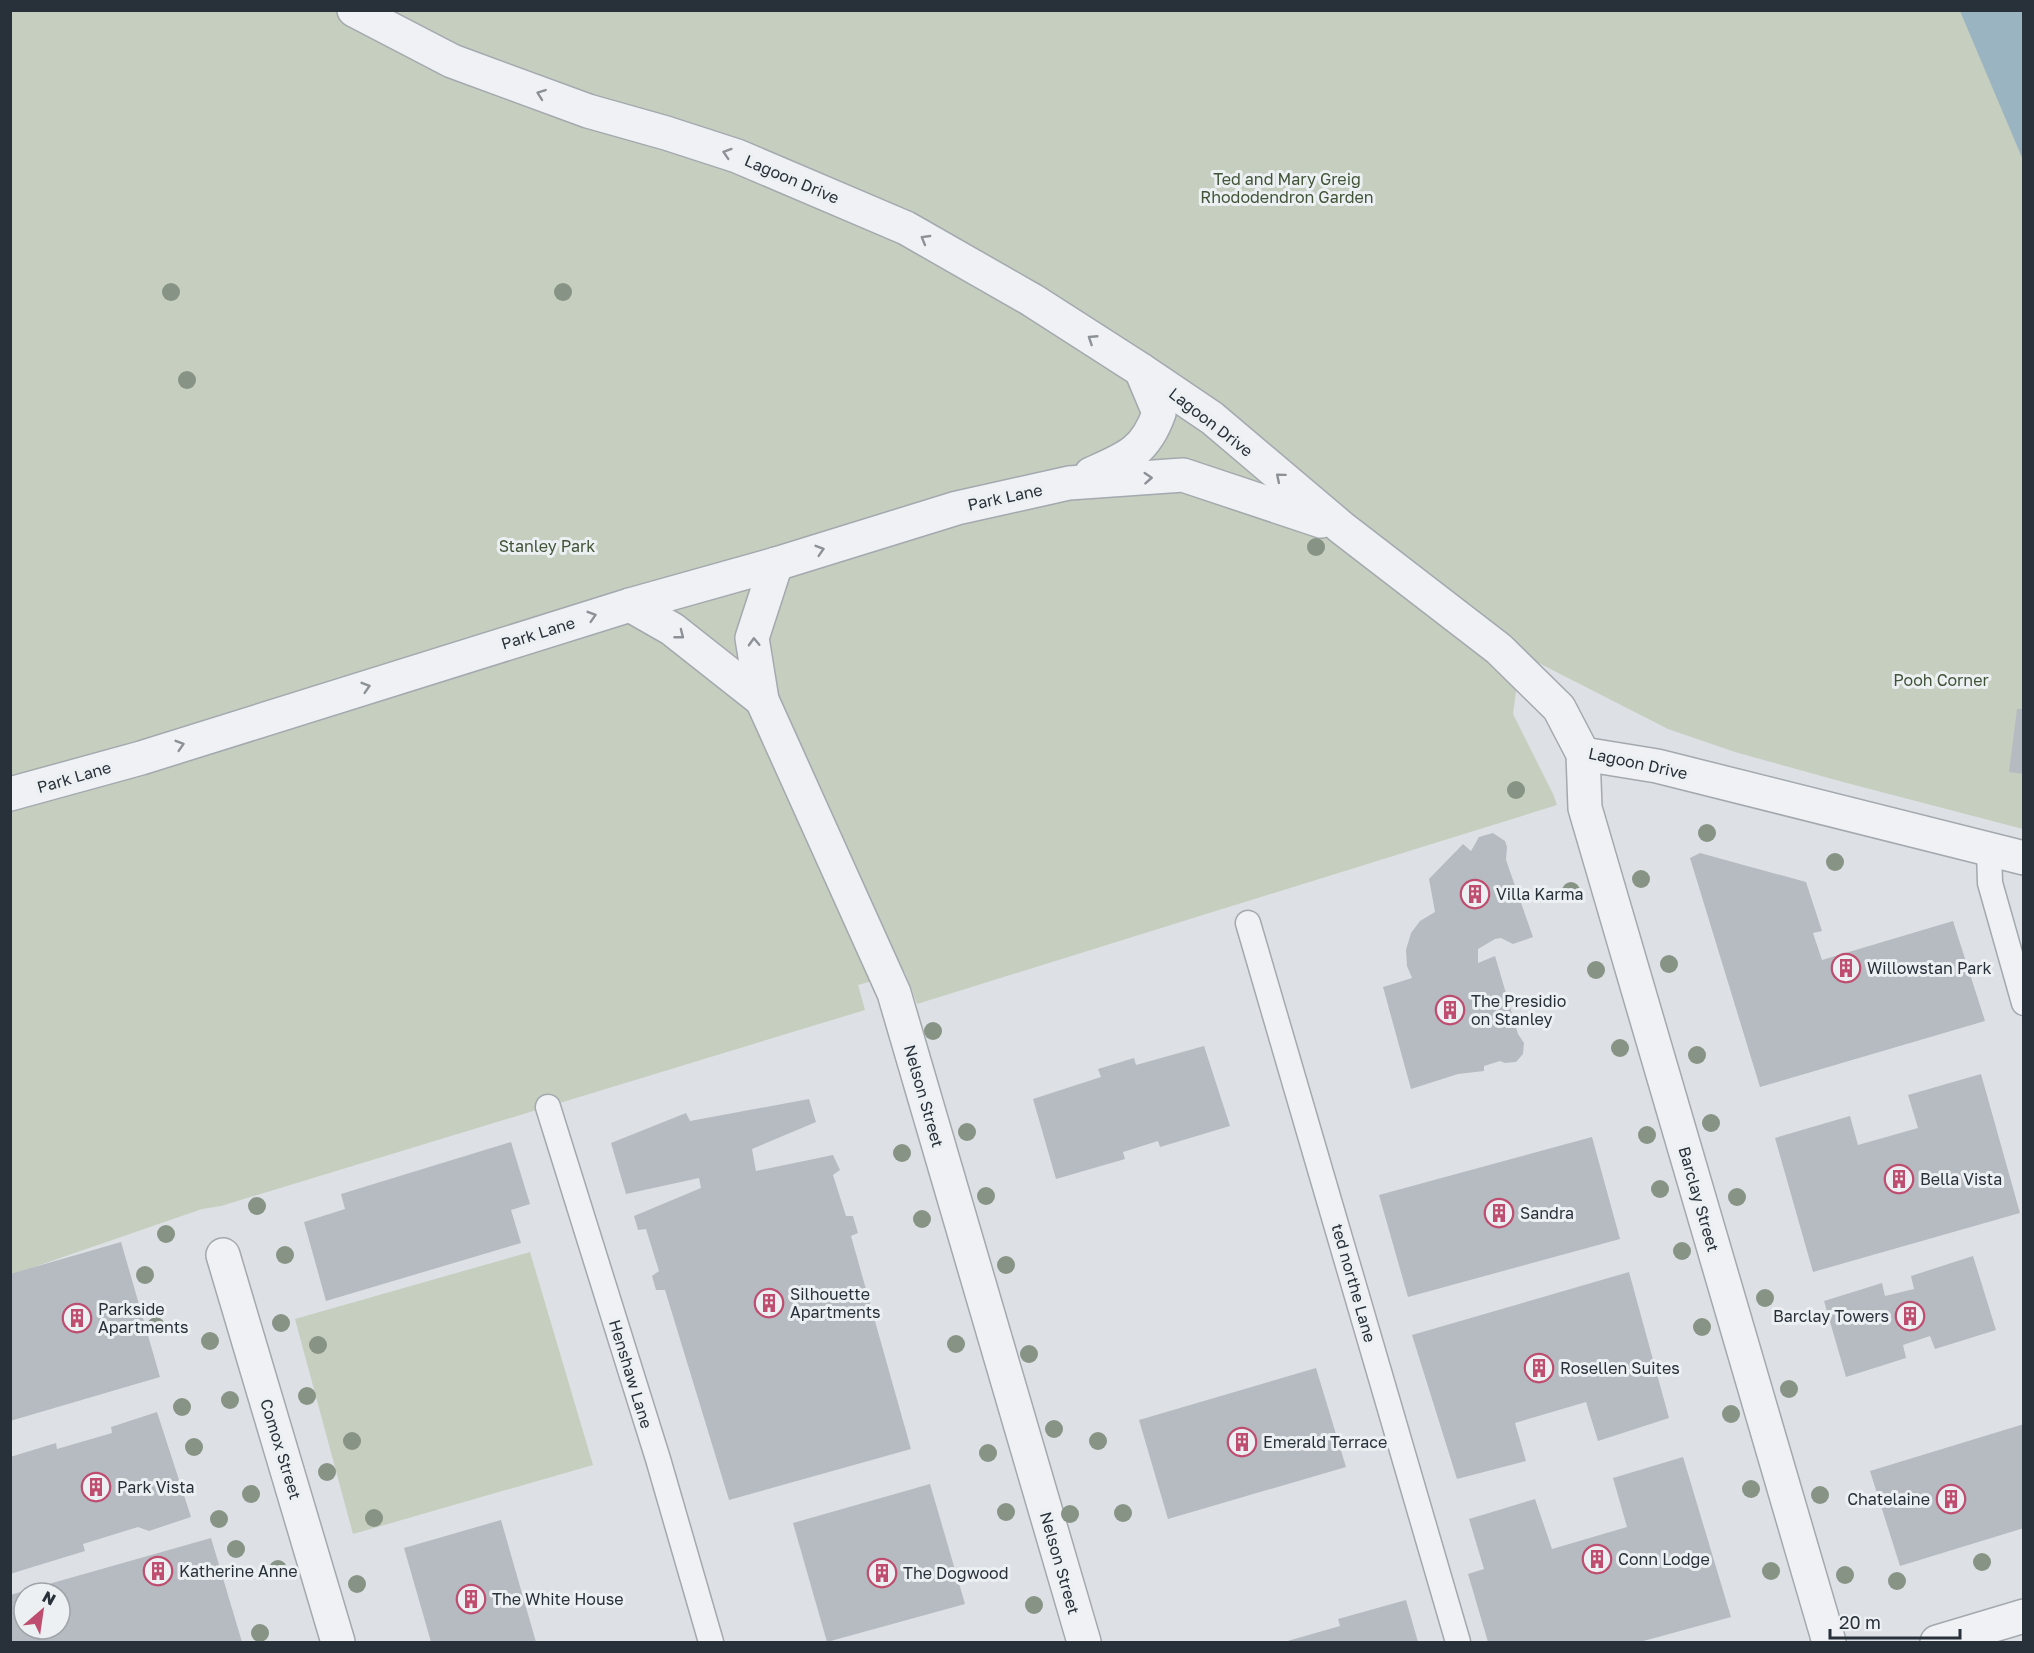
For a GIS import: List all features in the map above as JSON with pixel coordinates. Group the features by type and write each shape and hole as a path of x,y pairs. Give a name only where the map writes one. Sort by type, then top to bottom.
{"street":[{"name":"Lagoon Drive","path":"354,10 452,61 588,111 737,156 906,228 1032,300 1212,418 1342,528 1499,649 1559,708 1584,754 1657,766 2024,858"},
{"name":"Park Lane","path":"1069,483 1129,457 1152,433 1159,413 1142,370"},
{"name":"Park Lane","path":"10,794 141,758 630,605 776,564 957,508 1069,483 1183,475 1342,528"},
{"name":"Nelson Street","path":"776,564 752,638 762,700 894,993 1084,1642"},
{"path":"630,605 672,629 762,700"},
{"name":"Barclay Street","path":"1584,754 1585,808 1829,1642"},
{"name":"Comox Street","path":"223,1255 338,1642"},
{"path":"1937,1642 2024,1616"}],"lane":[{"path":"1989,849 1990,883 2024,1003"},
{"name":"ted northe Lane","path":"1248,923 1458,1642"},
{"name":"Henshaw Lane","path":"548,1107 654,1448 711,1642"}],"green space":[{"name":"Stanley Park","path":"10,11 2023,11 2023,829 1735,752 1668,729 1521,654 1513,714 1557,805 917,1004 905,972 858,985 865,1010 221,1206 202,1209 11,1275"},
{"path":"530,1252 593,1465 353,1534 295,1319"}],"water":[{"path":"1960,11 2023,11 2023,160"}],"building":[{"path":"2017,709 2024,709 2024,774 2009,772"},
{"name":"The Presidio on Stanley","path":"1493,833 1505,841 1506,860 1533,937 1513,944 1501,938 1495,939 1478,949 1478,963 1495,956 1518,1034 1524,1043 1523,1054 1516,1062 1500,1061 1484,1066 1484,1071 1458,1074 1411,1089 1383,987 1412,978 1407,966 1406,950 1411,933 1420,921 1435,912 1429,879 1463,844 1471,851 1479,837"},
{"name":"Willowstan Park","path":"1700,853 1806,882 1822,931 1813,933 1822,960 1953,921 1985,1021 1760,1087 1690,858"},
{"path":"1204,1046 1230,1126 1160,1147 1158,1141 1123,1152 1125,1159 1056,1179 1033,1099 1101,1077 1098,1069 1134,1058 1136,1065"},
{"name":"Bella Vista","path":"1981,1074 2020,1213 1813,1272 1775,1138 1850,1116 1858,1145 1918,1128 1908,1095"},
{"name":"Silhouette Apartments","path":"809,1099 816,1122 752,1149 756,1171 833,1155 840,1170 833,1175 846,1216 853,1216 858,1233 851,1236 911,1449 729,1500 665,1290 656,1290 652,1276 659,1271 646,1229 638,1230 634,1216 701,1188 699,1178 626,1194 611,1143 686,1113 690,1121"},
{"name":"Sandra","path":"1592,1137 1620,1239 1408,1297 1379,1195"},
{"path":"511,1142 530,1204 511,1210 521,1243 326,1301 304,1222 345,1209 341,1194"},
{"name":"Parkside Apartments","path":"121,1242 160,1377 10,1421 10,1274"},
{"name":"Barclay Towers","path":"1973,1256 1996,1330 1935,1349 1930,1336 1903,1345 1906,1358 1846,1377 1824,1301 1882,1283 1885,1296 1914,1289 1911,1276"},
{"name":"Rosellen Suites","path":"1629,1272 1669,1418 1598,1441 1586,1402 1515,1423 1526,1461 1457,1479 1412,1335"},
{"name":"Emerald Terrace","path":"1316,1368 1346,1467 1168,1519 1139,1420"},
{"name":"Park Vista","path":"157,1412 191,1517 149,1531 138,1527 83,1544 85,1551 10,1574 10,1457 56,1443 57,1449 112,1433 111,1427"},
{"name":"Chatelaine","path":"2024,1424 2024,1528 1900,1566 1870,1471"},
{"name":"Conn Lodge","path":"1683,1457 1731,1617 1640,1642 1488,1642 1468,1574 1484,1569 1469,1519 1535,1499 1552,1549 1627,1527 1613,1478"},
{"name":"The Dogwood","path":"930,1484 965,1604 827,1642 793,1523"},
{"name":"The White House","path":"501,1520 536,1642 431,1642 404,1548"},
{"name":"Katherine Anne","path":"211,1538 242,1642 10,1642 10,1595 12,1594 12,1641 72,1641 72,1581 59,1581"},
{"path":"1406,1600 1418,1642 1284,1642 1340,1626 1338,1619"}],"place":[{"name":"Villa Karma","path":"1475,894"},
{"name":"Willowstan Park","path":"1846,968"},
{"name":"The Presidio on Stanley","path":"1450,1010"},
{"name":"Bella Vista","path":"1899,1179"},
{"name":"Sandra","path":"1499,1213"},
{"name":"Silhouette Apartments","path":"769,1303"},
{"name":"Barclay Towers","path":"1910,1316"},
{"name":"Parkside Apartments","path":"77,1318"},
{"name":"Rosellen Suites","path":"1539,1368"},
{"name":"Emerald Terrace","path":"1242,1442"},
{"name":"Park Vista","path":"96,1487"},
{"name":"Chatelaine","path":"1951,1499"},
{"name":"Conn Lodge","path":"1597,1559"},
{"name":"Katherine Anne","path":"158,1571"},
{"name":"The Dogwood","path":"882,1573"},
{"name":"The White House","path":"471,1599"}],"park label":[{"name":"Ted and Mary Greig Rhododendron Garden","path":"1287,188"},
{"name":"Pooh Corner","path":"1941,680"}]}
